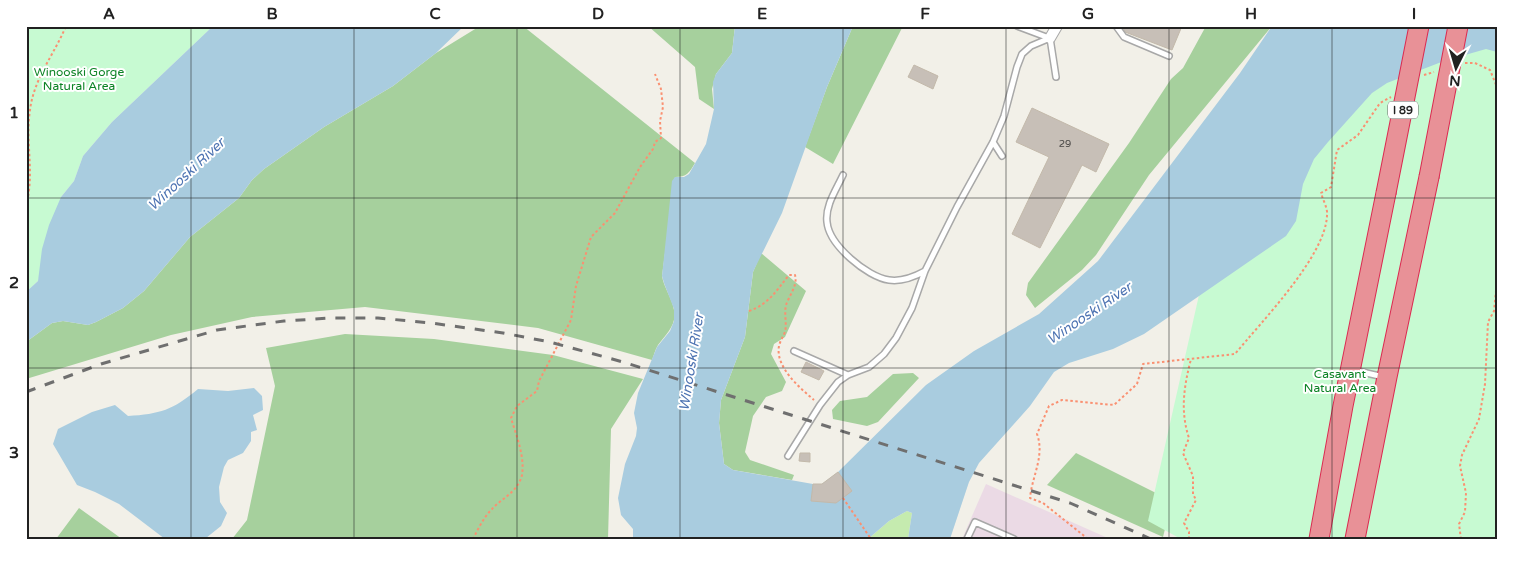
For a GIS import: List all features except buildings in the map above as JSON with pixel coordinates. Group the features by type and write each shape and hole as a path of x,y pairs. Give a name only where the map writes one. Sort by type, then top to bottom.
{"highway":[{"name":"I 89","path":"1320,539 1351,369 1419,26"},
{"path":"1355,539 1458,26"}],"street":[{"path":"1050,38 1057,26"}],"lane":[{"path":"1017,26 1050,38"},
{"path":"1116,26 1124,37 1169,56"},
{"path":"1050,38 1056,77"},
{"path":"788,456 820,405 838,382 848,375 869,367 884,354 896,338 912,308 925,271 957,207 993,142 1004,116 1022,54 1031,46 1050,38"},
{"path":"993,142 1002,156"},
{"path":"843,175 828,207 826,219 828,230 843,252 870,273 888,280 903,280 925,271"},
{"path":"794,351 848,375"},
{"path":"1351,369 1386,377"},
{"path":"968,539 975,522 1014,539"}],"path":[{"path":"26,206 32,177 28,132 33,92 44,66 66,26"},
{"path":"1462,64 1475,63 1490,70 1497,87"},
{"path":"1424,75 1439,70"},
{"path":"473,539 491,509 514,490 522,475 521,456 511,418 517,406 537,391 539,381 571,320 576,286 591,237 614,214 640,167 656,142 661,138 660,120 663,107 661,89 655,74"},
{"path":"1088,539 1043,503 1030,498 1040,456 1040,442 1037,434 1049,406 1062,400 1114,405 1137,384 1143,364 1235,354 1304,271 1324,232 1328,214 1321,193 1332,187 1338,150 1358,135 1380,104 1394,94"},
{"path":"749,311 761,307 789,275 795,275 794,285 786,305 785,332 779,345 779,354 785,370 802,390 820,405"},
{"path":"1461,539 1459,524 1465,512 1466,493 1460,466 1462,455 1479,419 1485,384 1488,322 1494,311 1497,281"},
{"path":"1189,539 1189,532 1184,523 1196,500 1193,494 1193,476 1183,454 1189,438 1185,425 1183,391 1190,359"},
{"path":"843,498 871,539"}],"shaded area":[{"path":"986,484 1110,539 962,539"}],"green space":[{"name":"Winooski Gorge Natural Area","path":"26,26 213,26 112,122 83,156 74,181 61,197 38,281 26,292"},
{"path":"480,26 523,26 695,163 687,174 675,177 662,276 675,315 670,329 657,347 652,360 538,328 365,307 252,317 171,335 26,379 26,342 52,323 63,321 88,325 123,308 144,291 190,237 239,198 252,180 264,169 324,127 393,86 436,53"},
{"path":"648,26 735,26 732,53 716,74 712,89 714,109 699,99 695,67"},
{"path":"853,26 903,26 833,164 805,147 827,87"},
{"path":"1206,26 1272,26 1149,175 1096,255 1082,270 1035,308 1026,295 1028,283 1129,143 1171,79 1183,68"},
{"name":"Casavant Natural Area","path":"1338,26 1497,26 1497,539 1181,539 1148,521 1206,264"},
{"path":"761,253 806,291 785,337 774,344 771,354 786,382 782,391 766,397 753,416 745,452 750,460 794,475 792,480 733,470 724,464 719,423 721,400 745,337 753,272"},
{"path":"345,334 434,339 553,355 643,379 611,429 608,539 232,539 247,520 275,386 266,348"},
{"path":"913,373 919,378 878,422 867,426 833,419 832,410 840,401 867,397 893,374"},
{"path":"1076,453 1172,501 1163,537 1047,485"},
{"path":"79,508 122,539 56,539"},
{"path":"907,511 912,513 908,539 868,539 889,521"}],"water":[{"name":"Winooski River","path":"213,26 464,26 436,53 393,86 324,127 264,169 252,180 239,198 190,237 144,291 123,308 88,325 63,321 52,323 26,342 26,292 38,281 42,249 49,225 61,197 74,181 83,156 112,122"},
{"name":"Winooski River","path":"735,26 853,26 827,87 782,213 753,272 745,337 721,400 719,423 724,464 733,470 813,484 822,484 838,472 926,385 974,351 1039,314 1098,261 1240,73 1272,26 1497,26 1497,52 1486,49 1444,61 1387,83 1372,93 1314,159 1303,184 1296,221 1286,236 1144,334 1113,349 1069,363 1054,372 1030,406 979,463 969,482 950,539 908,539 912,513 907,511 889,521 868,539 633,539 633,529 621,515 618,498 625,464 636,436 637,428 634,413 638,393 657,347 670,331 674,321 674,309 662,276 672,181 675,177 684,177 689,174 706,144 714,109 713,82 716,74 732,53"},
{"path":"254,388 262,396 263,410 253,415 257,430 251,432 251,441 243,453 228,460 224,467 219,487 220,502 227,513 221,526 206,538 165,539 119,504 77,485 53,444 58,429 92,412 115,405 128,416 139,415 166,410 181,402 198,389 228,391"}],"railway":[{"path":"26,392 101,364 217,330 284,321 331,318 378,318 431,323 550,342 623,362 1070,503 1151,539"}]}
